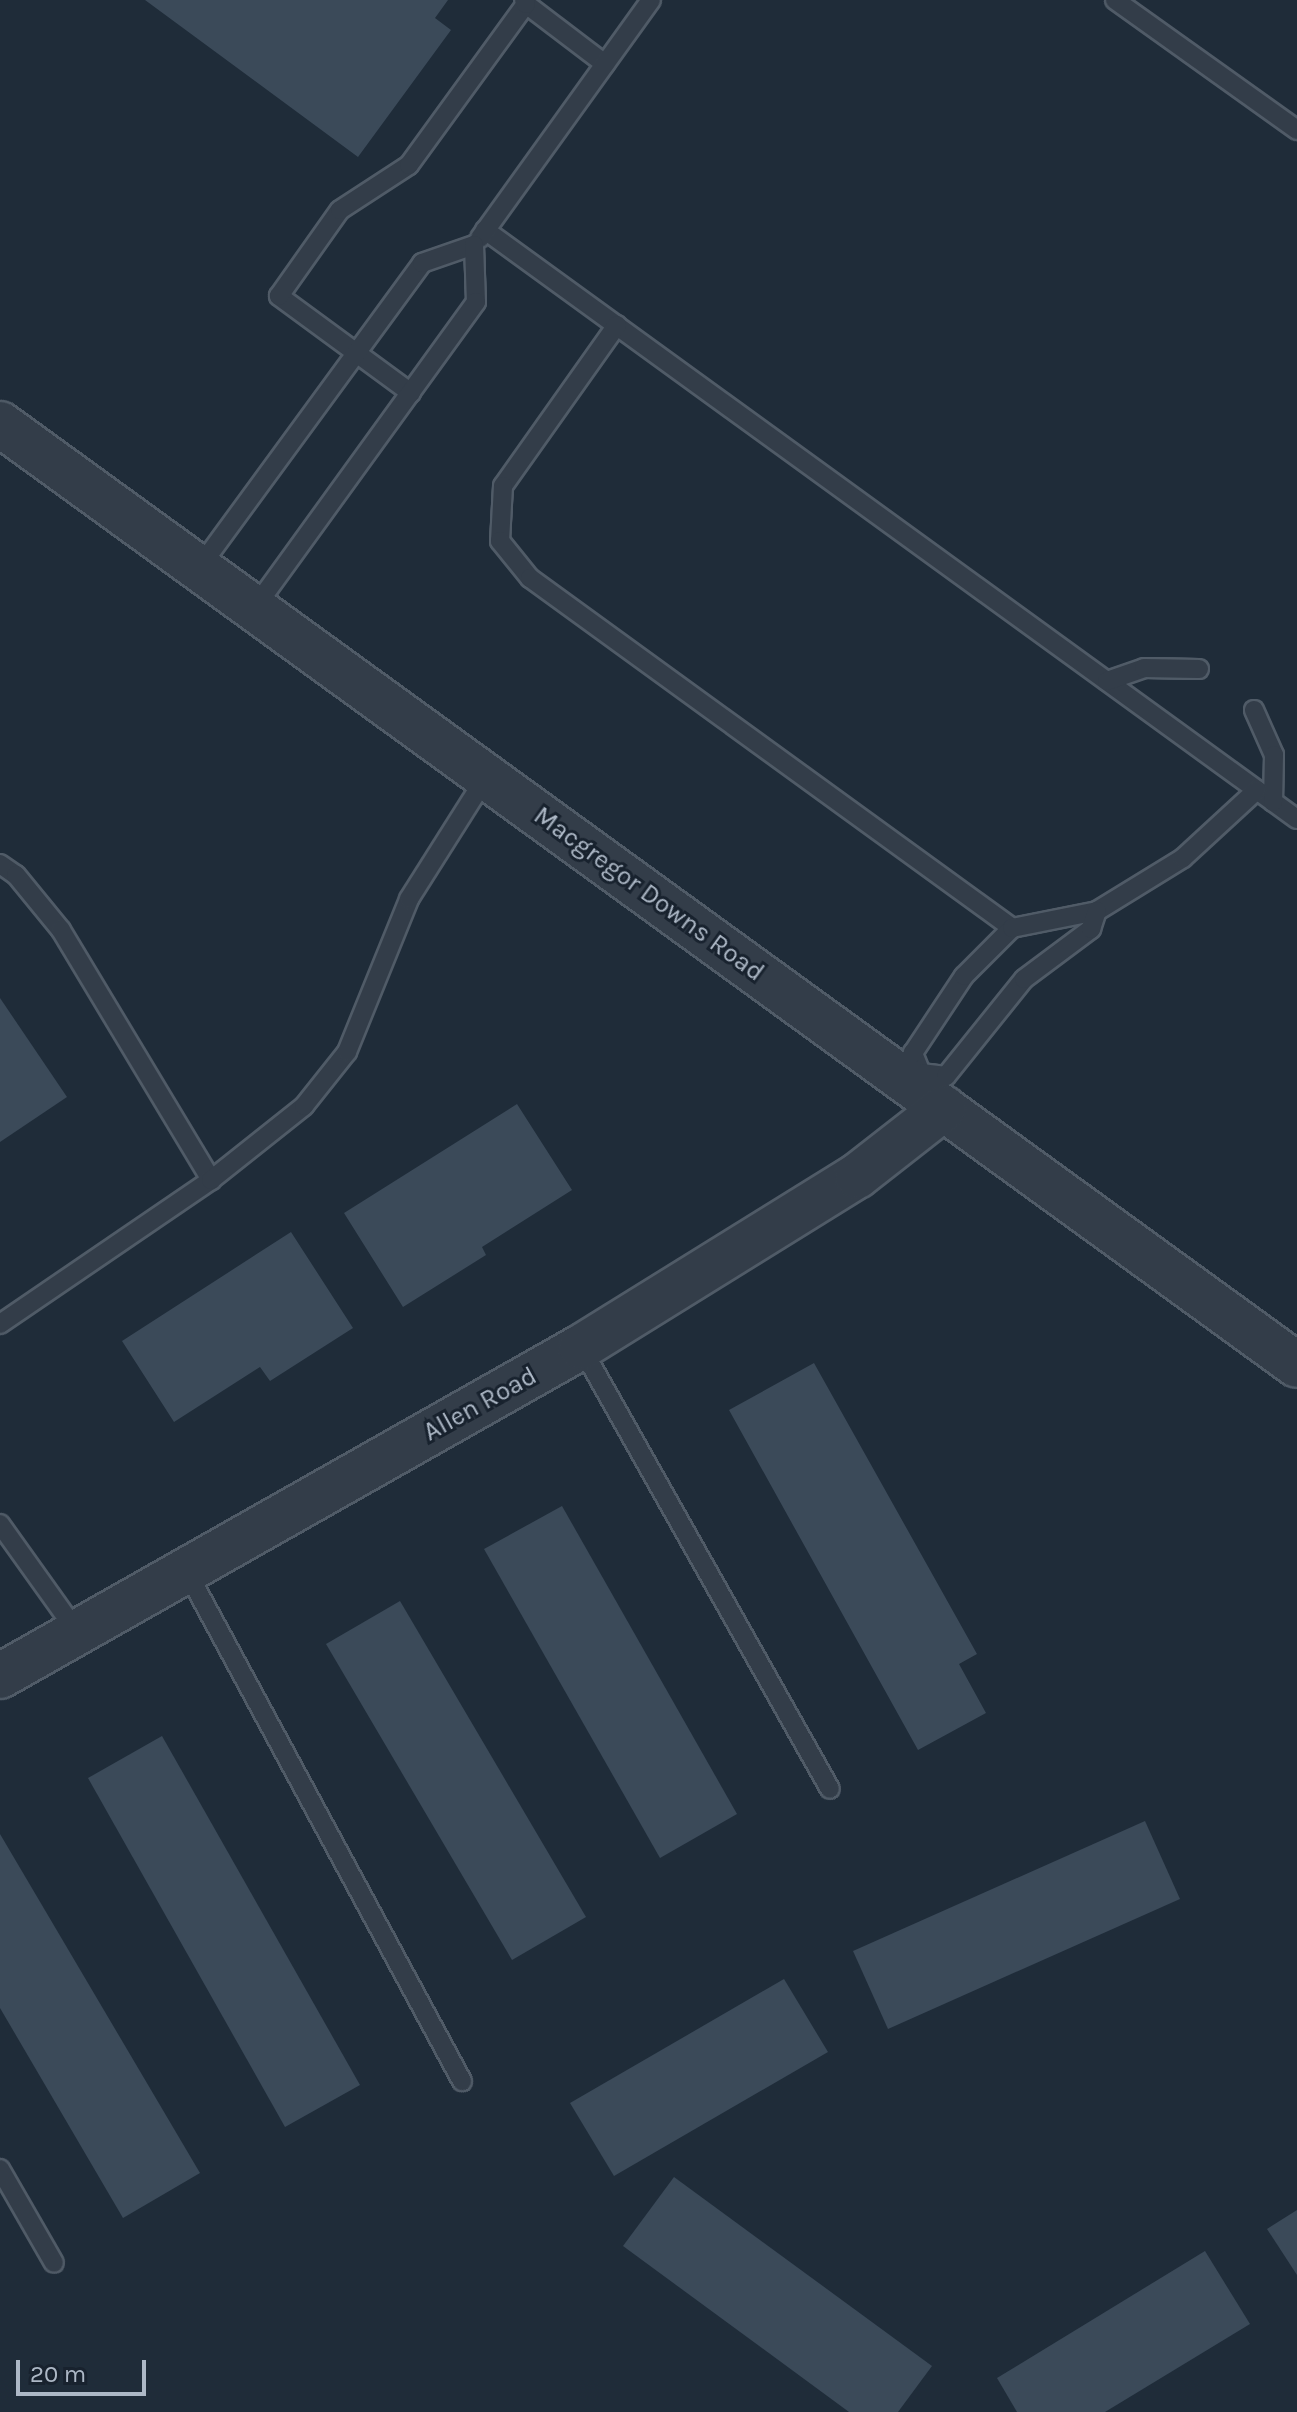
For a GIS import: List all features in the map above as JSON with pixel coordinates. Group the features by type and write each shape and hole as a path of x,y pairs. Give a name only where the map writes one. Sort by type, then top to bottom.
{"street":[{"name":"Macgregor Downs Road","path":"0,424 486,777 926,1088 1297,1365"},
{"name":"Allen Road","path":"0,1676 581,1347 857,1176 926,1088"}],"lane":[{"path":"198,569 422,263 474,245 651,0"},
{"path":"1115,0 1297,130"},
{"path":"411,393 279,296 340,210 409,165 525,2 605,64"},
{"path":"485,230 1297,819"},
{"path":"254,609 476,302 474,245"},
{"path":"617,325 503,486 500,541 530,578 1012,928"},
{"path":"1107,681 1144,668 1199,669"},
{"path":"1254,710 1274,755 1273,802"},
{"path":"0,1324 211,1180 304,1106 347,1052 409,899 486,777"},
{"path":"1097,911 1091,929 1024,979 946,1076 926,1088 913,1053 964,976 1012,928 1097,911 1183,858 1257,790"},
{"path":"0,864 16,875 61,930 211,1180"},
{"path":"581,1347 830,1789"},
{"path":"0,1524 77,1632"},
{"path":"186,1570 462,2081"},
{"path":"0,2169 54,2263"}],"building":[{"path":"145,0 448,0 435,18 451,30 358,157"},
{"path":"0,998 67,1097 0,1142"},
{"path":"517,1104 572,1190 482,1247 486,1255 403,1307 344,1213"},
{"path":"291,1232 353,1328 270,1381 260,1367 174,1422 122,1341"},
{"path":"814,1363 977,1654 959,1664 986,1713 918,1750 729,1410"},
{"path":"562,1506 737,1814 660,1858 484,1549"},
{"path":"400,1601 586,1917 512,1960 326,1644"},
{"path":"162,1736 360,2085 285,2127 88,1778"},
{"path":"1145,1821 1180,1899 888,2029 853,1951"},
{"path":"0,1834 200,2173 123,2218 0,2008"},
{"path":"784,1979 828,2052 614,2176 570,2103"},
{"path":"674,2177 932,2366 898,2412 849,2412 623,2246"},
{"path":"1297,2210 1297,2275 1267,2229"},
{"path":"1205,2251 1250,2324 1105,2412 1017,2412 997,2378"}]}
